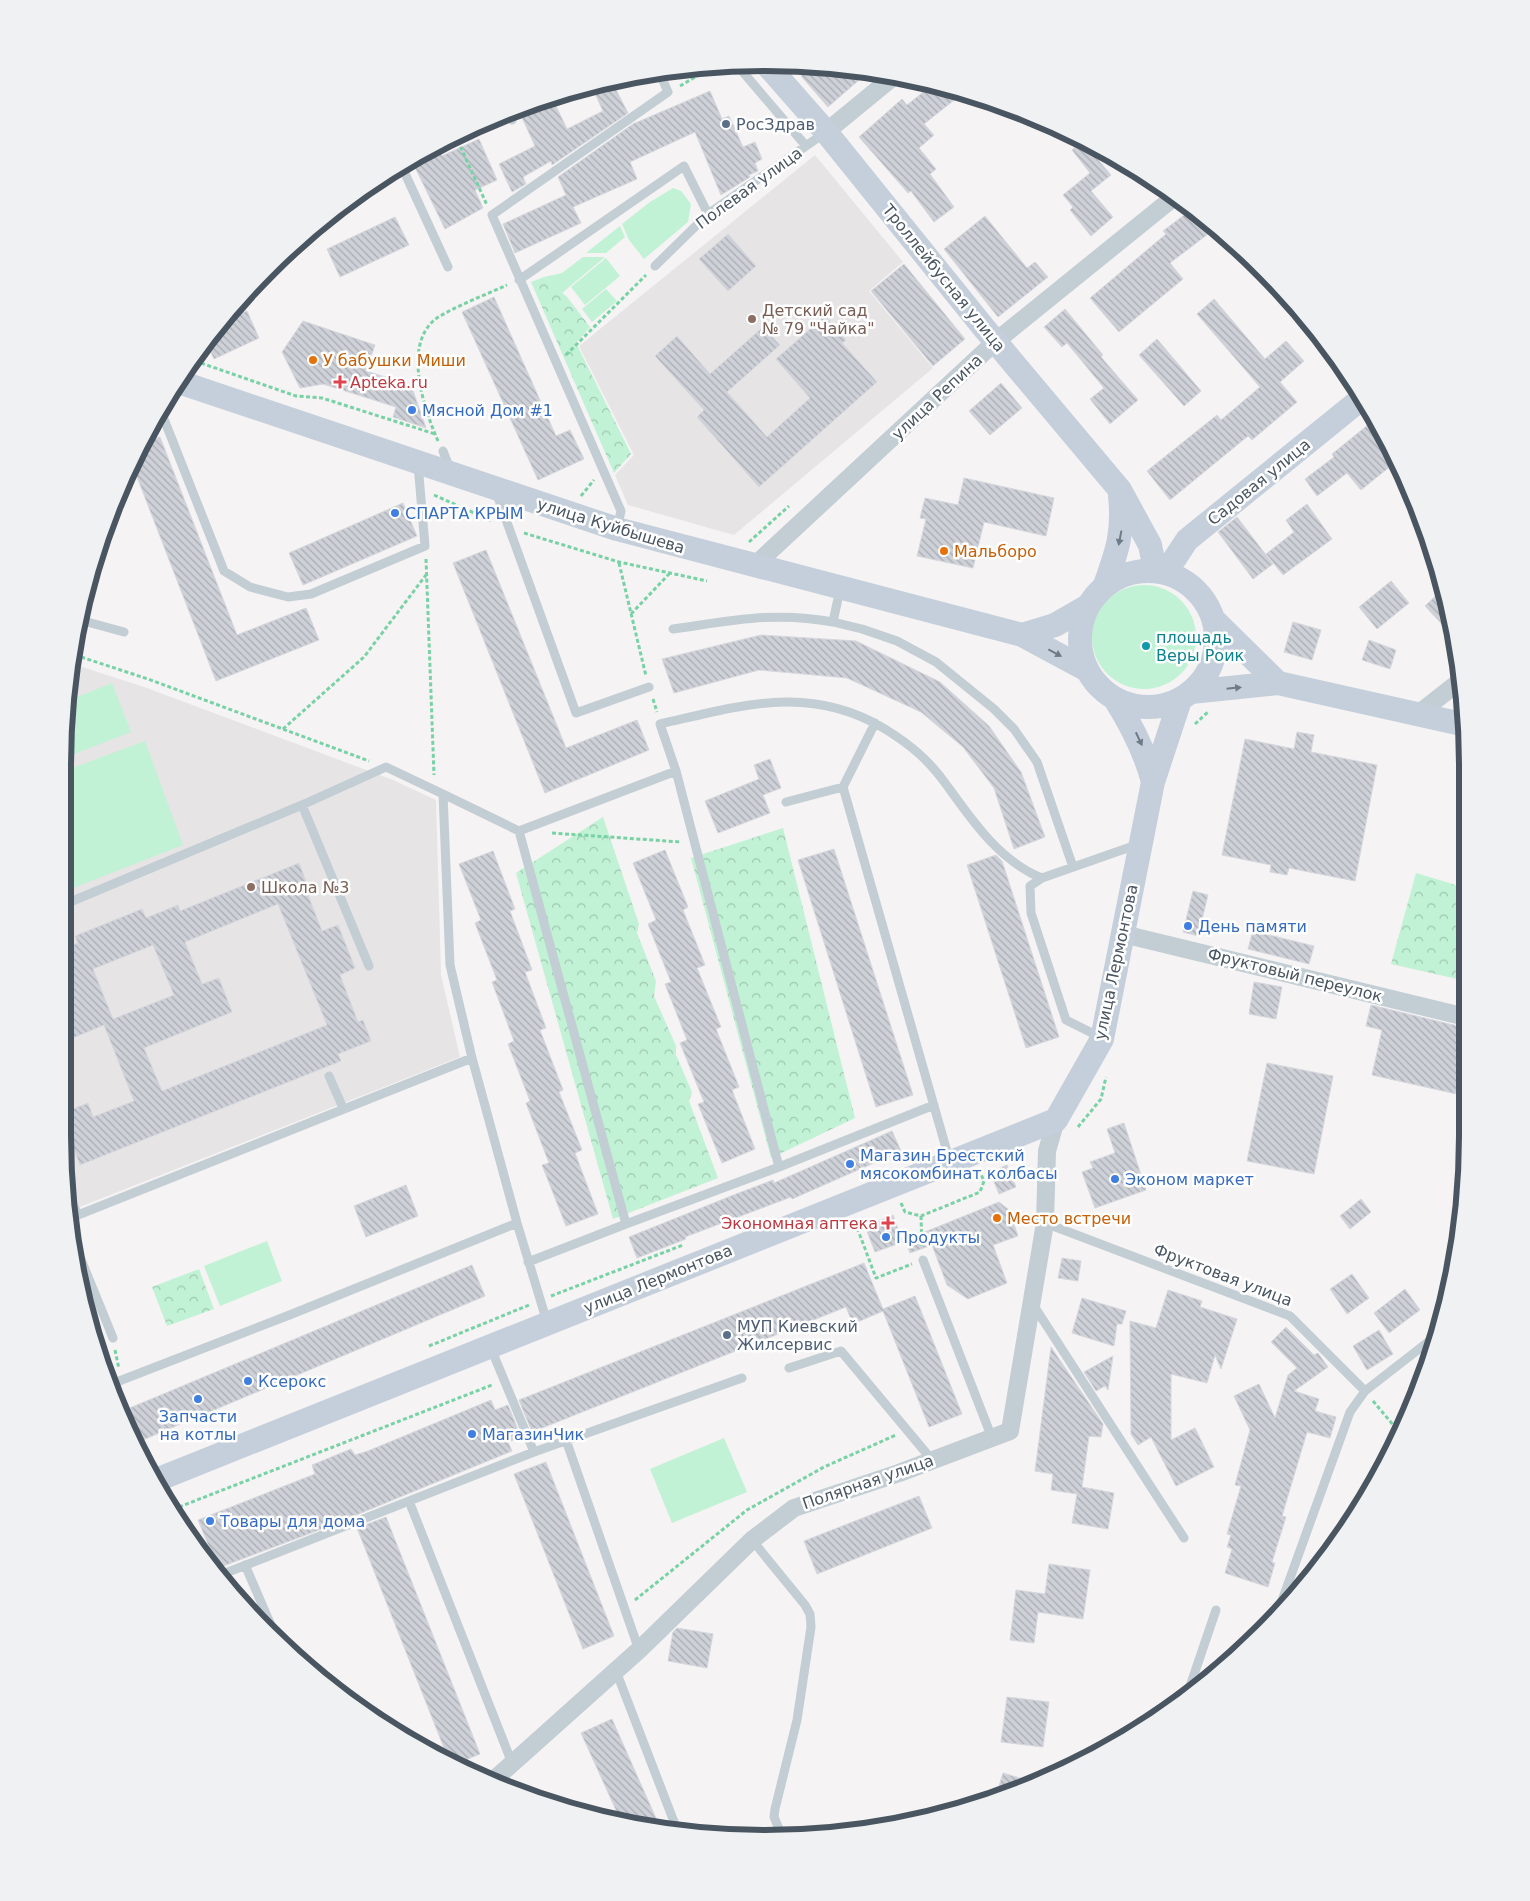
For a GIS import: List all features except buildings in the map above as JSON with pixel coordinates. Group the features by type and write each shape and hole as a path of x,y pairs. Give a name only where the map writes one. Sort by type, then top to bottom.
{"main road":[{"name":"Троллейбусная улица","path":"773,71 826,132 995,342 1120,490 1150,546 1160,571"},
{"name":"улица Куйбышева","path":"188,380 495,489 617,529 750,556 840,588 1022,635 1088,670"},
{"name":"Садовая улица","path":"1160,571 1187,540 1357,403"},
{"path":"1022,635 1055,625 1088,606 1105,585 1117,553 1123,522 1120,490"},
{"path":"1105,585 1129,573 1160,571 1192,586 1209,608 1214,620 1216,647 1213,660 1208,672 1185,696"},
{"path":"1088,606 1080,631 1082,658 1095,682 1115,699 1134,729 1147,756 1153,782"},
{"path":"1214,620 1278,683"},
{"path":"1115,699 1141,707 1167,705 1185,696 1278,683 1457,723"},
{"name":"улица Лермонтова","path":"161,1478 1056,1120 1102,1039 1153,782 1185,696"}],"street":[{"name":"Полевая улица","path":"826,132 886,83"},
{"name":"улица Репина","path":"750,556 995,342 1169,202"},
{"path":"1418,714 1454,686"},
{"name":"Фруктовый переулок","path":"1123,934 1459,1015"},
{"name":"Полярная улица","path":"498,1776 639,1650 752,1540 794,1508 1010,1431 1045,1223 1047,1150 1056,1120"}],"lane":[{"path":"743,72 806,146"},
{"path":"617,529 621,511 492,215 668,92 662,79"},
{"name":"Полевая улица","path":"655,266 708,214 826,132"},
{"path":"519,280 684,166 708,214"},
{"path":"405,173 448,267"},
{"path":"164,418 224,571 250,587 288,597 311,594 425,546 418,462"},
{"path":"443,452 452,474"},
{"path":"495,489 576,712 649,687"},
{"path":"833,622 840,588"},
{"path":"673,629 739,618 792,616 862,628 897,641 936,662 1008,722 1037,762 1073,867"},
{"path":"87,622 124,632"},
{"path":"779,1167 676,771 660,724 735,707 775,702 808,702 838,706 875,723 910,744 932,764 977,828 1025,871 1042,878"},
{"path":"875,723 843,787 950,1162"},
{"path":"71,902 302,805 386,767 519,831 676,771"},
{"path":"786,802 843,787"},
{"path":"439,792 450,965 472,1058 528,1262 547,1323"},
{"path":"302,805 369,966"},
{"path":"519,831 626,1224"},
{"path":"1102,1039 1066,1020 1030,913 1030,886 1042,878 1141,843"},
{"path":"76,1216 342,1108 472,1058"},
{"path":"329,1076 342,1108"},
{"path":"528,1262 779,1167 934,1105"},
{"path":"118,1382 517,1223"},
{"name":"Фруктовая улица","path":"1045,1223 1290,1316 1365,1391"},
{"path":"923,1260 992,1438"},
{"path":"85,1269 112,1338"},
{"path":"1032,1302 1184,1538"},
{"path":"1283,1597 1350,1412 1365,1391 1427,1343"},
{"path":"490,1346 534,1452"},
{"path":"789,1368 841,1351 932,1460"},
{"path":"227,1573 534,1452 742,1378"},
{"path":"566,1440 639,1650"},
{"path":"409,1501 512,1763"},
{"path":"752,1540 805,1605 810,1614 811,1627 797,1720 775,1809 774,1818 779,1829"},
{"path":"245,1565 270,1622"},
{"path":"1191,1683 1216,1610"},
{"path":"616,1671 675,1824"}],"path":[{"path":"668,92 698,75"},
{"path":"459,143 492,215"},
{"path":"556,365 655,266"},
{"path":"201,362 296,396 322,398 435,434 418,382 421,346 427,329 439,317 519,280"},
{"path":"578,500 603,470"},
{"path":"420,489 509,528 619,562 707,581"},
{"path":"750,556 790,506"},
{"path":"425,546 439,792"},
{"path":"619,562 649,687 660,724"},
{"path":"631,614 669,574"},
{"path":"283,729 364,657 426,575"},
{"path":"80,657 148,679 386,767"},
{"path":"519,831 694,843"},
{"path":"855,1222 876,1278 923,1260 921,1216"},
{"path":"112,1338 118,1382"},
{"path":"1365,1391 1395,1426"}],"shaded area":[{"name":"Детский сад № 79 \"Чайка\"","path":"815,155 903,262 869,291 933,368 734,535 628,505 615,475 634,455 579,346"},
{"name":"Школа №3","path":"78,666 144,687 393,780 436,800 441,975 460,1057 75,1209 71,1136 71,765"}],"green space":[{"path":"673,188 681,191 691,204 688,222 644,259 629,240 622,224 650,202"},
{"path":"620,226 625,237 606,253 586,253"},
{"path":"583,257 605,257 562,293 544,277 562,273"},
{"path":"606,258 620,276 585,305 571,287"},
{"path":"544,277 567,297 590,327 576,343 631,454 614,473 531,282"},
{"path":"606,289 617,301 592,322 582,309"},
{"path":"1144,585 1164,589 1181,600 1192,617 1196,637 1192,657 1181,674 1164,685 1144,689 1124,685 1107,674 1096,657 1092,637 1096,617 1107,600 1124,589"},
{"path":"112,683 131,732 71,755 75,698"},
{"path":"145,741 183,845 71,889 71,768"},
{"path":"603,817 639,924 637,933 656,981 654,996 676,1046 676,1055 692,1092 689,1101 718,1178 613,1219 516,873"},
{"path":"783,828 855,1118 771,1158 691,858"},
{"path":"1416,873 1459,886 1459,979 1391,964"},
{"path":"267,1241 282,1281 220,1306 204,1266"},
{"path":"199,1269 214,1309 167,1326 152,1287"},
{"path":"724,1438 747,1492 672,1523 650,1469"}],"place":[{"name":"РосЗдрав","path":"726,124"},
{"name":"Детский сад № 79 \"Чайка\"","path":"752,319"},
{"name":"У бабушки Миши","path":"313,360"},
{"name":"Apteka.ru","path":"340,382"},
{"name":"Мясной Дом #1","path":"412,410"},
{"name":"СПАРТА КРЫМ","path":"395,513"},
{"name":"Мальборо","path":"944,551"},
{"name":"площадь Веры Роик","path":"1146,646"},
{"name":"Школа №3","path":"251,887"},
{"name":"День памяти","path":"1188,926"},
{"name":"Магазин Брестский мясокомбинат колбасы","path":"850,1164"},
{"name":"Эконом маркет","path":"1115,1179"},
{"name":"Место встречи","path":"997,1218"},
{"name":"Экономная аптека","path":"888,1223"},
{"name":"Продукты","path":"886,1237"},
{"name":"МУП Киевский Жилсервис","path":"727,1335"},
{"name":"Ксерокс","path":"248,1381"},
{"name":"Запчасти на котлы","path":"198,1399"},
{"name":"МагазинЧик","path":"472,1434"},
{"name":"Товары для дома","path":"210,1521"}]}
